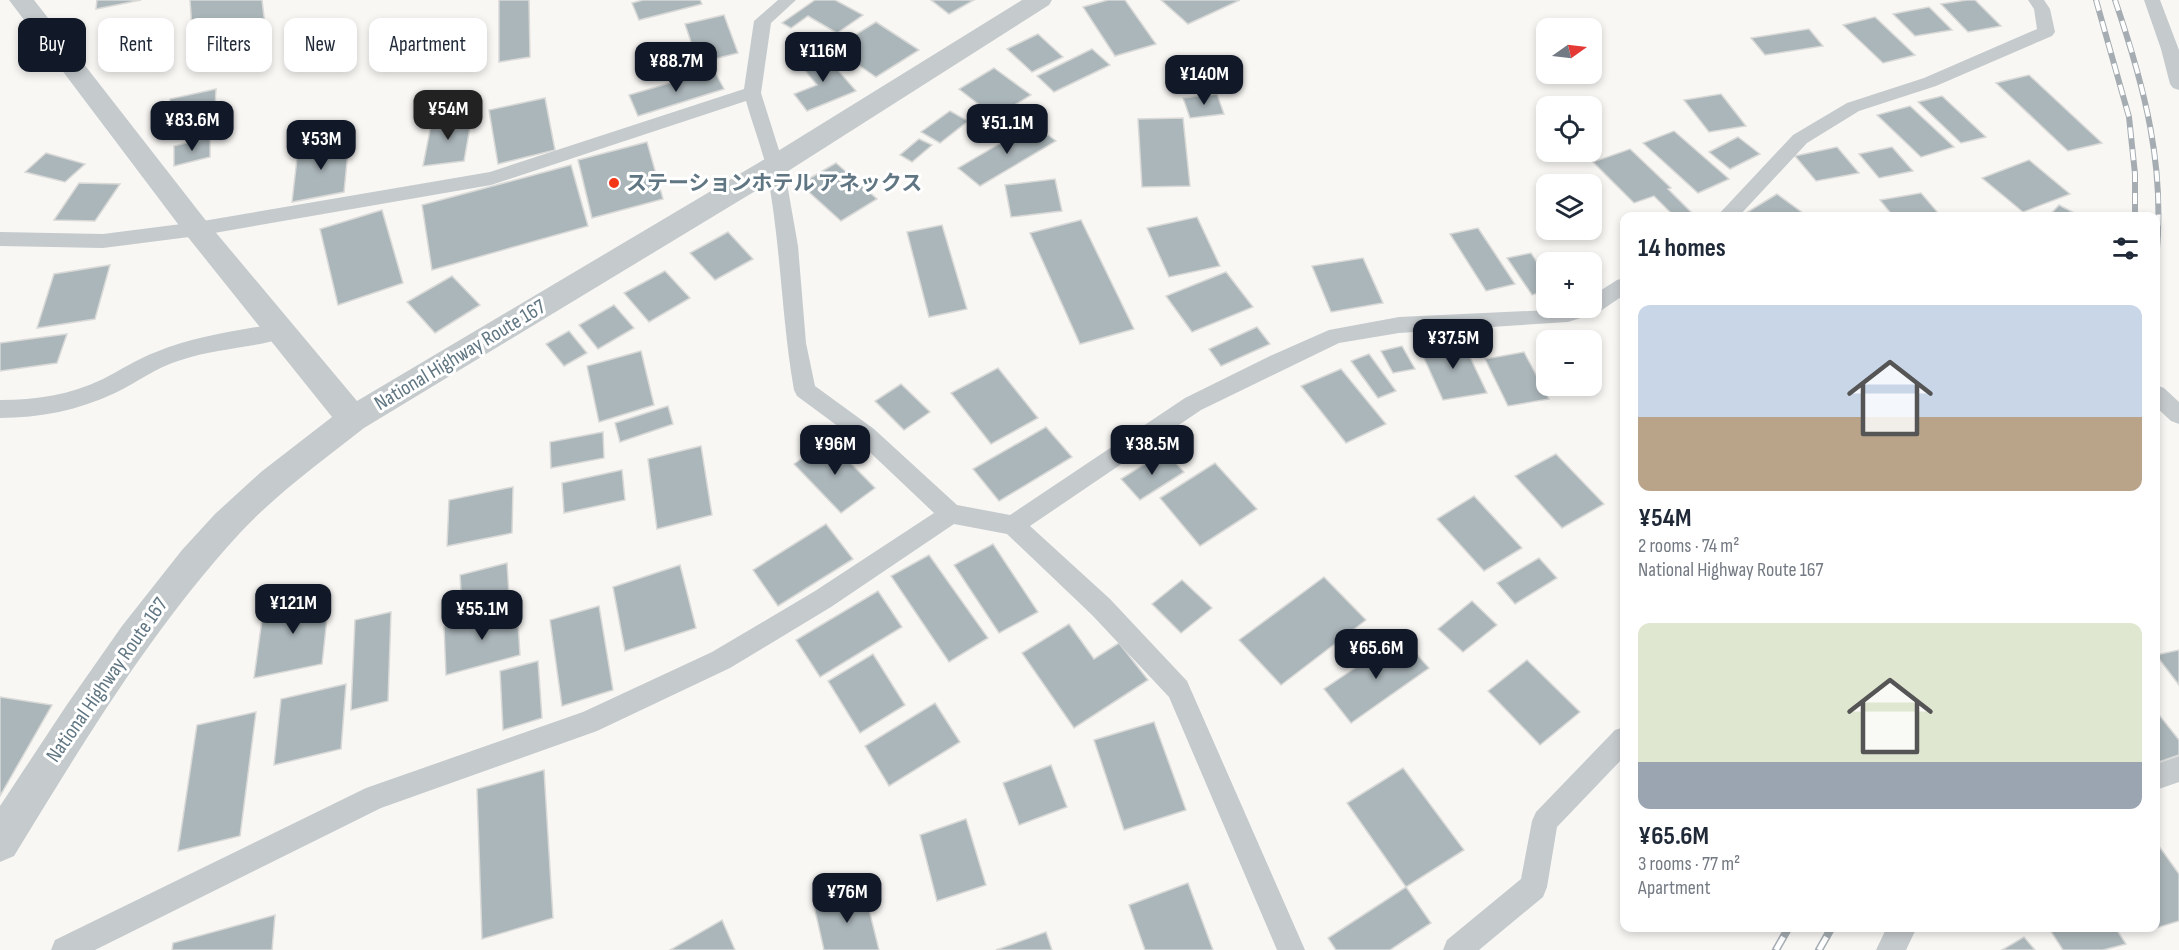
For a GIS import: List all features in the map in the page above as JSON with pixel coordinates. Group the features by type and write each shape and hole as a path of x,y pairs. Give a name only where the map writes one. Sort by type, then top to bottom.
{"street":[{"path":"21,0 197,229 353,419"},
{"name":"National Highway Route 167","path":"0,842 57,751 124,652 174,585 228,523 294,464 353,419 775,166 1040,0"}],"lane":[{"path":"788,0 763,21 752,93 775,166 788,246 796,343 805,390 866,435 951,514 1012,525 1101,607 1178,689 1291,950"},
{"path":"1731,212 1800,139 1853,107 1930,82 2046,32 2042,9 2036,0"},
{"path":"2152,0 2170,50 2179,84"},
{"path":"0,239 103,241 197,229 491,178 752,93"},
{"path":"1602,299 1620,288"},
{"path":"1602,304 1620,299"},
{"path":"1012,525 1193,404 1277,362 1336,336 1399,325 1536,318"},
{"path":"0,409 51,405 74,400 106,387 161,357 281,331"},
{"path":"2160,398 2179,415"},
{"path":"65,950 214,879 375,797 588,722 721,660 823,599 951,514"},
{"path":"1457,950 1533,887 1545,820 1620,743"},
{"path":"2160,776 2179,769"},
{"path":"1890,950 1900,932"}],"building":[{"path":"97,0 141,0 96,9"},
{"path":"190,0 262,0 264,18 191,18"},
{"path":"499,0 529,0 530,57 499,62"},
{"path":"643,0 700,0 702,4 639,20 632,3"},
{"path":"815,0 835,0 863,15 837,33 808,16 791,28 782,23"},
{"path":"931,0 974,0 949,14"},
{"path":"1108,0 1125,0 1156,44 1115,56 1083,7"},
{"path":"1161,0 1240,0 1188,24"},
{"path":"1975,0 2001,26 1968,32 1941,4"},
{"path":"1929,7 1952,30 1915,36 1893,14"},
{"path":"724,15 738,53 698,63 685,24"},
{"path":"1875,17 1915,55 1883,63 1843,25"},
{"path":"876,22 919,50 876,77 834,48"},
{"path":"1809,29 1823,46 1765,55 1751,38"},
{"path":"1038,34 1063,57 1032,72 1007,49"},
{"path":"1092,49 1110,65 1054,92 1037,76"},
{"path":"823,53 856,91 807,111 794,94 817,85 799,63"},
{"path":"994,68 1031,95 995,117 959,89"},
{"path":"714,70 724,89 638,116 629,95"},
{"path":"2029,75 2102,143 2068,151 1996,83"},
{"path":"216,89 214,127 166,137 170,99"},
{"path":"1217,94 1224,114 1190,118 1183,98"},
{"path":"1721,94 1746,126 1709,132 1684,100"},
{"path":"1942,96 1986,137 1961,143 1918,102"},
{"path":"545,98 555,150 498,164 489,110"},
{"path":"1910,106 1954,147 1921,157 1877,115"},
{"path":"950,111 968,121 940,143 921,132"},
{"path":"472,116 464,161 423,166 432,120"},
{"path":"1183,118 1190,186 1142,187 1138,119"},
{"path":"1033,124 1056,141 980,186 958,168"},
{"path":"1674,131 1729,179 1698,193 1643,143"},
{"path":"210,137 210,157 174,166 174,146"},
{"path":"1738,137 1760,154 1730,169 1709,152"},
{"path":"919,139 932,145 912,162 900,155"},
{"path":"349,141 344,192 292,202 298,150"},
{"path":"647,142 663,199 592,218 578,160"},
{"path":"1837,147 1859,173 1816,181 1795,156"},
{"path":"1892,147 1913,171 1879,178 1859,154"},
{"path":"1630,149 1671,188 1668,189 1691,212 1670,212 1654,196 1634,203 1593,162 1602,162 1602,159"},
{"path":"46,153 85,164 65,182 25,172"},
{"path":"2029,160 2070,194 2023,212 1982,178"},
{"path":"836,163 877,199 841,221 800,184"},
{"path":"571,165 588,226 432,270 422,205"},
{"path":"1055,179 1062,211 1011,217 1005,185"},
{"path":"79,183 120,184 95,221 54,220"},
{"path":"1921,193 1937,212 1890,212 1880,200"},
{"path":"1777,194 1802,212 1748,212"},
{"path":"2059,205 2072,212 2053,212"},
{"path":"382,210 403,283 338,305 320,229"},
{"path":"1197,217 1220,266 1169,277 1147,228"},
{"path":"1081,220 1134,329 1080,344 1030,233"},
{"path":"942,225 967,309 929,317 907,232"},
{"path":"1478,228 1515,284 1486,291 1450,234"},
{"path":"728,232 753,259 715,280 690,253"},
{"path":"1531,253 1536,261 1536,294 1532,295 1507,258"},
{"path":"1363,258 1383,303 1331,312 1312,266"},
{"path":"110,265 95,319 37,328 54,274"},
{"path":"665,271 690,298 649,322 624,293"},
{"path":"1226,272 1253,307 1192,332 1166,296"},
{"path":"452,276 480,305 435,333 407,302"},
{"path":"614,305 634,328 598,349 579,325"},
{"path":"1257,327 1270,344 1221,366 1209,349"},
{"path":"569,331 587,353 564,366 546,344"},
{"path":"67,334 57,363 0,371 0,343"},
{"path":"1462,340 1487,393 1443,400 1419,347"},
{"path":"1402,346 1415,369 1393,373 1381,351"},
{"path":"641,351 654,405 599,422 587,366"},
{"path":"1524,352 1536,375 1536,396 1547,396 1549,399 1508,406 1485,359"},
{"path":"1369,354 1396,391 1378,398 1351,361"},
{"path":"998,368 1038,418 991,444 951,393"},
{"path":"1341,369 1386,424 1346,443 1301,386"},
{"path":"901,384 930,412 904,430 875,401"},
{"path":"668,406 673,424 620,442 615,423"},
{"path":"1046,427 1072,457 999,501 973,469"},
{"path":"603,432 604,458 551,468 550,442"},
{"path":"828,440 875,488 841,513 794,464"},
{"path":"701,446 712,515 657,529 648,459"},
{"path":"1165,451 1184,472 1140,500 1121,479"},
{"path":"1556,454 1604,504 1562,528 1515,476"},
{"path":"1215,463 1257,509 1200,546 1160,498"},
{"path":"622,470 625,500 564,513 562,483"},
{"path":"513,487 512,533 447,546 449,500"},
{"path":"1474,496 1522,548 1484,571 1437,519"},
{"path":"826,524 853,559 778,606 753,570"},
{"path":"993,544 1038,612 999,633 954,565"},
{"path":"929,555 988,638 949,662 891,576"},
{"path":"1539,558 1557,578 1515,604 1497,583"},
{"path":"507,563 509,596 462,608 460,575"},
{"path":"680,565 696,628 625,651 613,587"},
{"path":"1324,577 1366,620 1281,685 1239,640"},
{"path":"1182,580 1212,608 1181,633 1152,604"},
{"path":"330,591 322,664 254,678 264,605"},
{"path":"878,591 902,627 820,677 796,640"},
{"path":"1472,601 1497,625 1463,652 1438,629"},
{"path":"599,606 613,690 562,706 550,620"},
{"path":"517,607 520,655 446,675 444,626"},
{"path":"391,612 388,701 351,710 355,620"},
{"path":"1069,624 1094,659 1119,643 1148,680 1074,728 1022,653"},
{"path":"1401,637 1429,668 1351,723 1324,689"},
{"path":"2179,650 2179,685 2160,660 2160,654"},
{"path":"873,654 905,705 860,733 828,681"},
{"path":"1527,660 1580,712 1540,745 1488,691"},
{"path":"538,661 542,718 503,730 500,671"},
{"path":"346,684 341,749 274,765 281,699"},
{"path":"0,697 52,705 0,796"},
{"path":"935,703 960,742 889,786 865,746"},
{"path":"256,712 240,836 178,851 197,725"},
{"path":"2160,716 2179,740 2179,755 2160,762"},
{"path":"1154,722 1186,810 1124,830 1094,740"},
{"path":"1051,765 1067,807 1019,825 1003,783"},
{"path":"1403,768 1464,850 1406,887 1347,803"},
{"path":"544,770 553,918 482,939 477,789"},
{"path":"966,819 986,885 937,901 920,835"},
{"path":"2160,848 2179,874 2179,921 2160,927"},
{"path":"1188,883 1213,950 1145,950 1129,905"},
{"path":"1406,887 1431,923 1390,950 1336,950 1328,938"},
{"path":"864,889 879,950 824,950 814,906"},
{"path":"275,915 272,950 172,950 173,943"},
{"path":"722,920 735,950 670,950"},
{"path":"1046,932 1052,950 996,950"},
{"path":"2051,932 2118,932 2126,944 2103,950 2063,950"},
{"path":"2024,937 2035,950 2002,950"}],"railway":[{"path":"2096,0 2129,117 2135,174 2135,212"},
{"path":"2115,0 2144,97 2155,161 2158,212"},
{"path":"1776,950 1786,932"},
{"path":"1819,950 1829,932"}],"place":[{"name":"ステーションホテル アネックス","path":"614,183"}]}
